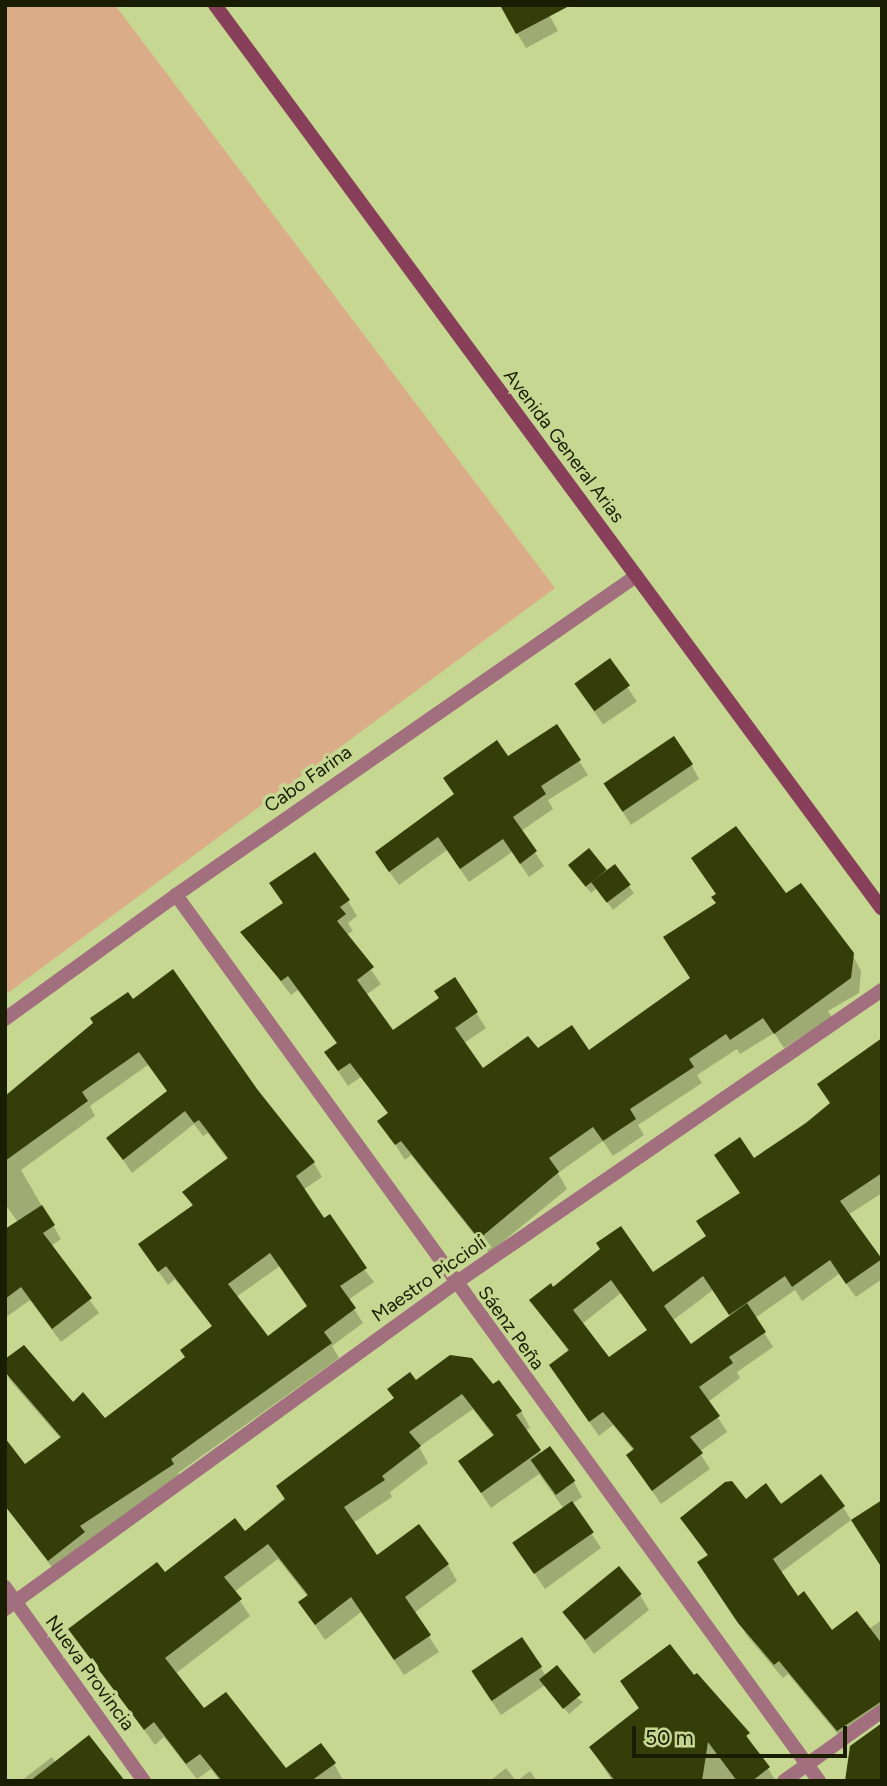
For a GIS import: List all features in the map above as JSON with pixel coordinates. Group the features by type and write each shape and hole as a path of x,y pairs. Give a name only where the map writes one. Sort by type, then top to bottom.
{"main road":[{"name":"Avenida General Arias","path":"215,5 882,909"}],"street":[{"name":"Cabo Farina","path":"5,1019 176,895 636,576"},
{"name":"Sáenz Peña","path":"176,895 454,1284 819,1781"},
{"name":"Maestro Piccioli","path":"10,1605 454,1284 882,990"},
{"name":"Nueva Provincia","path":"5,1587 10,1605 144,1781"},
{"path":"784,1781 882,1711"}],"shaded area":[{"path":"5,5 115,5 555,588 5,995"}],"building":[{"path":"500,5 571,5 516,34"},
{"path":"610,658 630,686 594,711 574,684"},
{"path":"557,724 581,760 541,786 546,794 513,817 537,851 520,864 503,839 460,869 438,837 389,872 375,852 454,794 443,778 497,740 508,756"},
{"path":"674,736 693,764 623,812 604,784"},
{"path":"736,826 786,893 801,883 854,953 851,978 774,1034 763,1018 730,1040 726,1034 689,1059 694,1067 630,1109 636,1119 603,1141 593,1127 549,1158 559,1172 479,1239 401,1141 395,1145 377,1121 388,1113 350,1063 338,1071 324,1052 337,1043 288,976 281,981 240,932 283,903 269,883 315,852 350,900 340,907 346,914 337,921 374,967 357,980 393,1030 439,998 434,991 455,977 478,1012 455,1028 483,1068 528,1036 538,1048 572,1025 589,1050 690,978 663,937 716,903 711,897 716,894 691,858"},
{"path":"589,848 607,870 586,887 568,865"},
{"path":"615,864 631,885 607,903 591,882"},
{"path":"173,969 257,1089 315,1162 296,1176 324,1218 330,1214 367,1268 340,1286 356,1308 324,1332 332,1343 171,1459 174,1464 80,1526 85,1532 48,1561 5,1506 5,1438 25,1464 61,1437 5,1372 5,1359 24,1345 73,1402 83,1392 105,1418 185,1357 180,1350 212,1326 166,1266 158,1272 138,1244 193,1205 182,1192 228,1158 199,1120 194,1123 185,1111 123,1160 106,1138 167,1091 139,1052 82,1092 88,1101 5,1161 5,1096 93,1023 90,1018 128,992 133,999","holes":["270,1253 307,1306 268,1336 228,1284"]},
{"path":"882,1038 882,1173 840,1201 882,1259 846,1284 830,1260 792,1287 785,1276 729,1315 703,1276 664,1306 691,1344 747,1303 766,1332 729,1357 733,1363 699,1387 720,1416 690,1437 703,1453 652,1491 626,1455 634,1449 603,1412 589,1422 549,1365 569,1350 529,1300 551,1283 553,1287 600,1249 596,1243 621,1226 653,1272 706,1236 696,1221 740,1193 714,1155 740,1137 754,1158 806,1123 830,1103 817,1084","holes":["611,1280 647,1330 609,1357 573,1310"]},
{"path":"42,1205 55,1225 43,1233 92,1298 52,1329 21,1287 5,1299 5,1229"},
{"path":"450,1355 472,1358 493,1384 499,1380 522,1411 516,1415 541,1450 481,1493 458,1461 494,1435 462,1394 409,1432 421,1446 382,1476 385,1480 344,1507 377,1555 419,1524 449,1564 405,1597 431,1635 394,1660 351,1597 315,1625 298,1602 308,1595 268,1544 224,1577 242,1599 165,1658 204,1708 226,1692 286,1768 321,1743 336,1763 311,1781 222,1781 200,1754 186,1764 154,1722 144,1730 68,1629 157,1562 165,1572 235,1518 245,1531 285,1499 276,1486 394,1398 387,1389 410,1372 416,1380"},
{"path":"550,1446 575,1481 556,1495 531,1460"},
{"path":"821,1474 845,1506 773,1559 798,1596 804,1591 832,1630 857,1611 882,1644 882,1701 837,1731 779,1661 774,1665 738,1623 697,1562 708,1555 680,1518 725,1482 732,1481 746,1499 766,1483 781,1504"},
{"path":"882,1500 882,1568 851,1520"},
{"path":"572,1501 594,1532 534,1574 512,1543"},
{"path":"619,1566 642,1594 585,1640 562,1612"},
{"path":"522,1637 542,1667 492,1701 471,1671"},
{"path":"670,1644 694,1675 697,1673 750,1733 746,1736 770,1767 752,1781 737,1781 708,1742 702,1781 615,1781 589,1747 639,1708 620,1681"},
{"path":"557,1665 581,1695 563,1709 539,1679"},
{"path":"882,1723 882,1781 845,1781 850,1746"},
{"path":"89,1735 125,1781 30,1781"}]}
